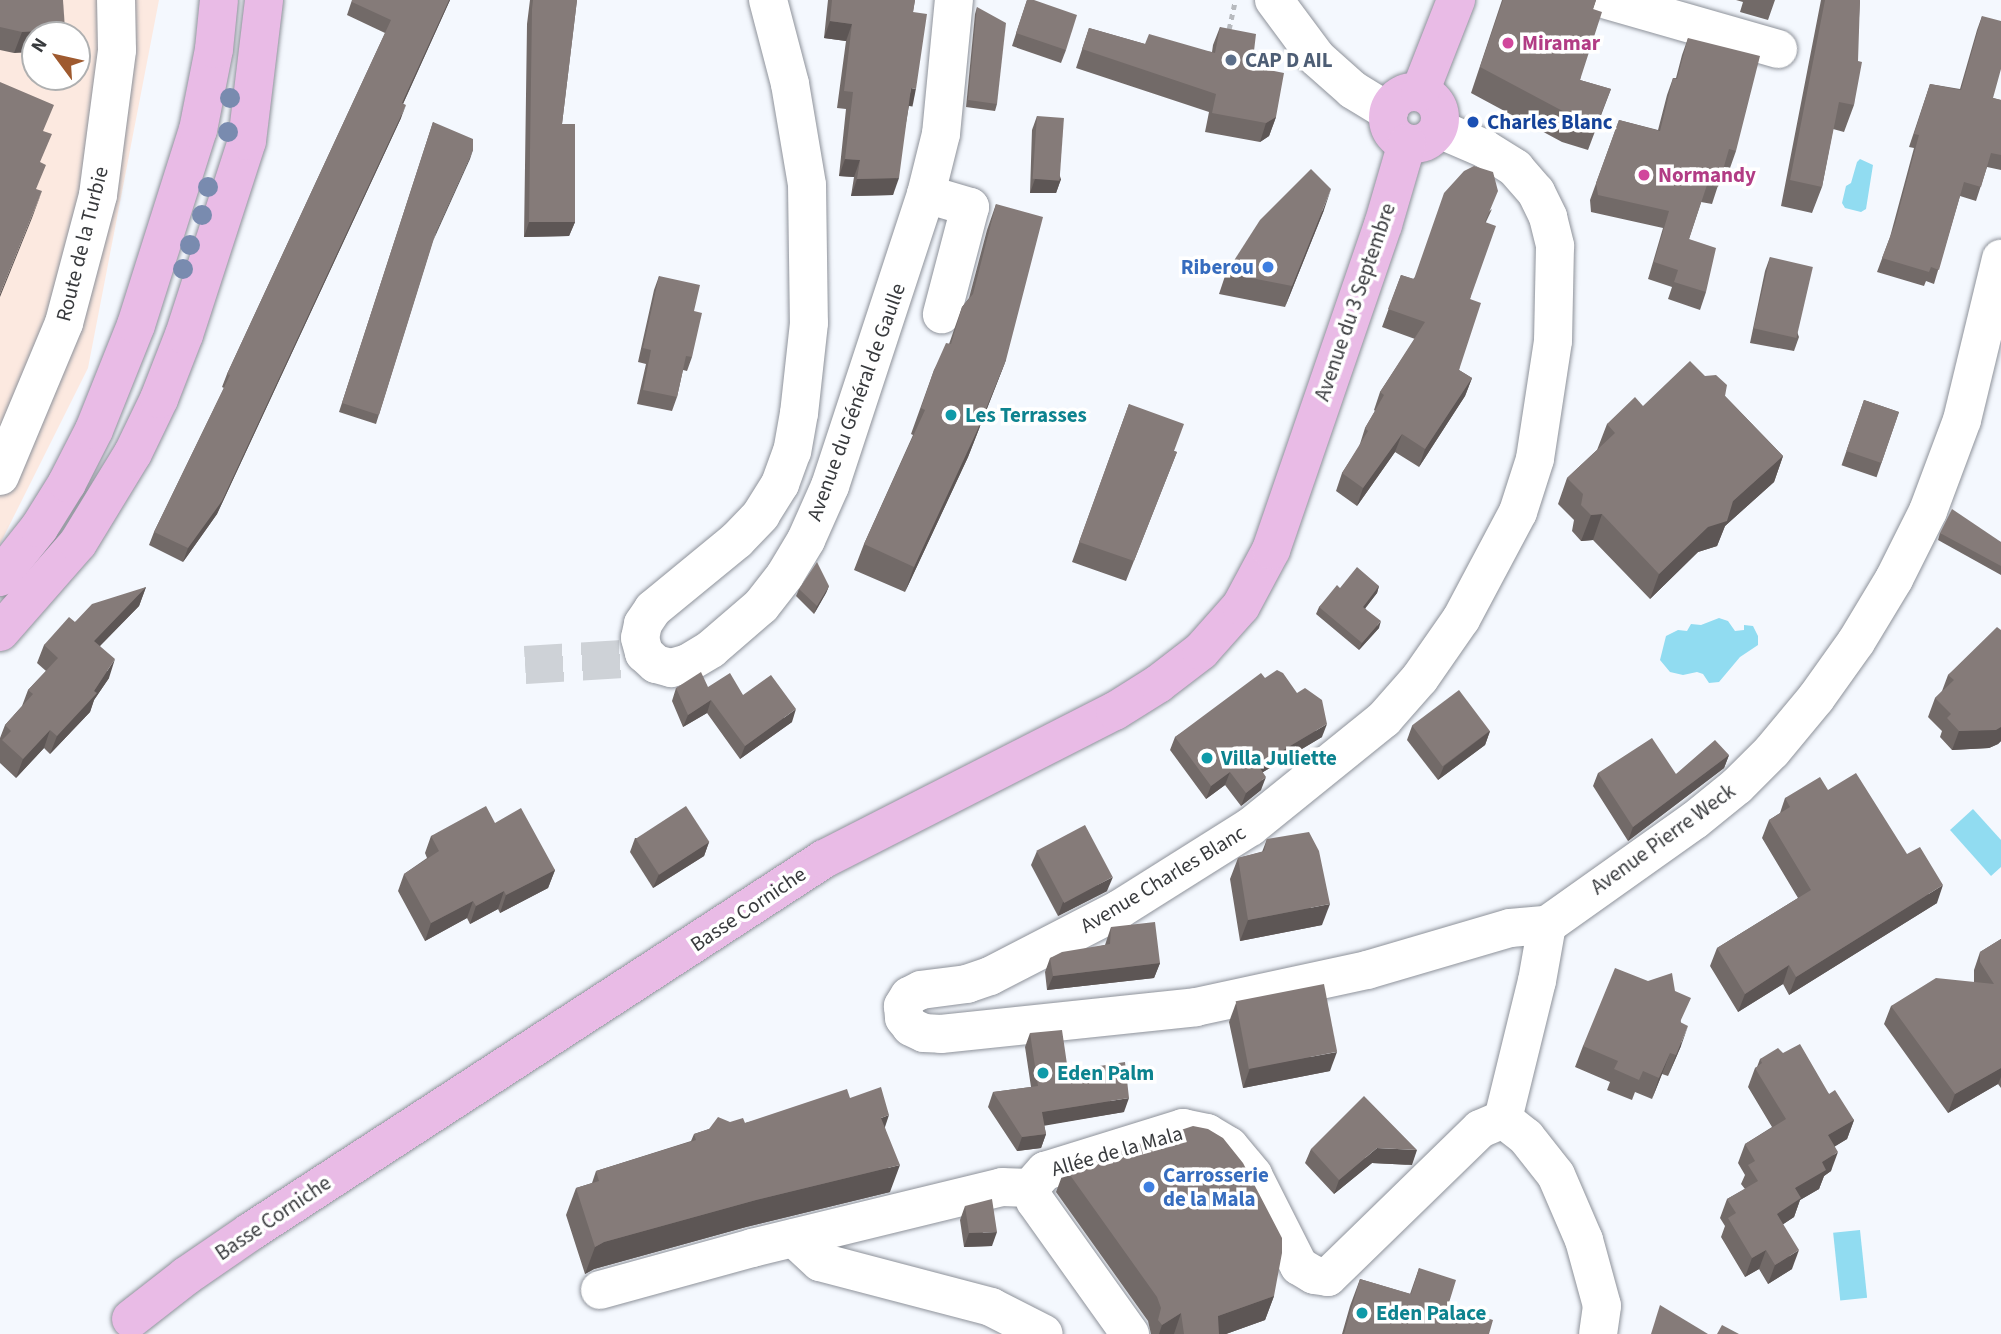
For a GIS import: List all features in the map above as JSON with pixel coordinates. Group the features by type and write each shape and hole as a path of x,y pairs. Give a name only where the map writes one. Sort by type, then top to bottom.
{"main road":[{"path":"0,577 39,528 67,483 94,430 136,325 198,130 214,50 219,0"},
{"path":"0,632 78,543 134,453 159,399 184,335 247,141 264,0"},
{"name":"Avenue du 3 Septembre","path":"1303,461 1383,225 1413,119 1456,0"},
{"name":"Basse Corniche","path":"131,1319 186,1276 261,1225 824,859 1115,711 1158,684 1201,651 1241,606 1271,550 1303,461"}],"street":[{"name":"Route de la Turbie","path":"0,476 64,323 98,195 117,50 116,0"},
{"name":"Avenue du Général de Gaulle","path":"768,0 790,84 807,185 809,323 792,451 780,484 761,514 737,540 653,609 643,624 634,656 671,668 688,663 734,631 761,606 785,575 806,540 831,486 911,210 941,134 954,0"},
{"path":"1274,0 1317,58 1353,90 1413,119"},
{"path":"1607,0 1778,49"},
{"name":"Avenue Charles Blanc","path":"1413,119 1485,149 1515,168 1536,192 1548,217 1555,246 1553,341 1535,459 1518,512 1461,619 1420,678 1384,719 1250,827 1120,909 990,976 967,984 921,990 909,996 904,1006 904,1018 911,1027 924,1033 942,1034 1196,1007 1367,971 1510,928 1547,925"},
{"path":"911,210 970,207 942,314"},
{"name":"Avenue Pierre Weck","path":"1547,925 1695,820 1737,786 1772,751 1816,698 1856,642 1894,579 1928,511 1962,420 2001,259"},
{"path":"1547,925 1537,981 1503,1119 1526,1137 1556,1175 1584,1240 1602,1306 1598,1334"},
{"name":"Allée de la Mala","path":"1130,1334 1035,1201 1030,1188 1045,1171 1183,1128 1207,1133 1229,1146 1253,1175 1299,1266 1314,1275 1328,1277 1480,1129 1503,1119"},
{"path":"600,1290 794,1238 1002,1187 1030,1188"},
{"path":"794,1238 820,1262 991,1307 1044,1334"}],"path":[{"path":"1228,29 1236,0"}],"shaded area":[{"path":"0,0 159,0 88,368 0,544"}],"water":[{"path":"1860,159 1873,165 1866,209 1861,212 1845,208 1842,203 1846,186 1851,183"},
{"path":"1719,618 1728,621 1735,631 1744,630 1744,625 1753,626 1758,636 1758,645 1740,657 1719,682 1709,683 1703,674 1697,672 1683,675 1670,672 1660,660 1666,636 1678,630 1687,631 1691,624 1701,625"},
{"path":"1973,809 2001,840 2001,867 1991,876 1950,830"},
{"path":"1860,1230 1867,1298 1840,1300 1833,1233"}],"building":[{"path":"0,0 63,0 64,21 21,21 21,32 0,27"},
{"path":"352,0 449,0 402,103 406,105 222,501 188,548 154,532 230,375 227,374 391,20"},
{"path":"533,0 577,0 562,124 575,124 575,222 529,222"},
{"path":"832,0 915,0 913,12 927,14 916,89 911,88 899,178 857,179 860,160 845,159 853,92 844,91 852,24 830,21"},
{"path":"1027,0 1077,15 1066,50 1016,33"},
{"path":"1503,0 1596,0 1593,9 1602,12 1580,80 1611,89 1597,124 1572,116 1480,67"},
{"path":"1825,0 1860,0 1858,61 1862,62 1854,105 1839,102 1822,187 1790,180"},
{"path":"977,7 1006,23 997,104 968,100"},
{"path":"1982,16 2001,21 2001,69 1993,98 2001,100 2001,155 1991,153 1981,187 1964,182 1939,270 1931,267 1929,272 1882,258 1895,224 1919,135 1914,134 1930,84 1961,90"},
{"path":"1220,27 1256,34 1254,51 1270,54 1269,70 1284,73 1276,117 1266,123 1212,113 1216,94 1082,49 1089,28 1145,44 1149,34 1215,53"},
{"path":"1688,38 1760,56 1736,151 1729,149 1718,187 1707,185 1689,239 1716,248 1706,292 1674,282 1678,270 1654,262 1669,211 1598,195 1596,183 1619,120 1660,131 1673,78 1677,79"},
{"path":"0,82 54,105 43,131 52,134 40,162 46,165 36,189 42,191 0,294"},
{"path":"1037,116 1064,118 1060,181 1033,179"},
{"path":"433,122 473,139 473,150 436,232 379,415 342,403"},
{"path":"1474,166 1493,172 1498,191 1485,222 1496,226 1470,299 1481,303 1459,370 1472,378 1425,449 1402,434 1363,488 1342,473 1368,431 1365,428 1384,395 1380,392 1425,322 1388,309 1401,275 1414,279 1444,193 1464,171"},
{"name":"Riberou","path":"1311,169 1331,189 1292,286 1226,273 1260,220"},
{"name":"Les Terrasses","path":"996,204 1043,217 1006,360 977,431 914,567 864,544 925,410 921,408 934,370 946,343 951,344 962,307 973,294"},
{"path":"1770,257 1813,267 1796,338 1754,328"},
{"path":"659,276 700,285 694,311 702,313 692,357 686,356 677,397 643,390 651,350 643,348"},
{"path":"1690,361 1705,376 1716,375 1727,385 1725,396 1783,456 1733,501 1727,521 1708,527 1659,574 1602,514 1591,515 1581,505 1583,494 1567,478 1615,433 1607,424 1635,397 1643,406"},
{"path":"1864,400 1899,412 1881,463 1846,451"},
{"path":"1129,404 1184,424 1174,451 1177,452 1134,561 1079,542"},
{"path":"1952,509 2001,542 2001,566 1940,533"},
{"path":"817,562 829,586 817,606 799,589"},
{"path":"1357,567 1379,586 1363,607 1381,621 1362,643 1319,607 1337,585 1340,588"},
{"path":"146,587 94,641 115,659 94,691 97,693 57,736 50,730 23,759 2,740 11,731 5,725 33,694 28,690 58,658 44,645 69,617 75,622 92,604"},
{"path":"1997,627 2001,630 2001,727 1996,730 1959,731 1947,718 1951,714 1935,698 1954,680 1948,675"},
{"path":"1277,670 1283,673 1297,693 1305,688 1322,700 1327,724 1258,765 1266,777 1246,793 1230,772 1211,786 1175,737 1261,673 1265,678"},
{"path":"701,672 708,687 730,673 743,695 771,675 796,709 745,746 711,700 688,715 676,688"},
{"path":"1459,690 1490,731 1443,766 1412,726"},
{"path":"1652,738 1676,774 1715,740 1729,755 1633,827 1598,773"},
{"path":"1856,773 1907,854 1920,847 1943,885 1796,977 1789,965 1745,994 1717,948 1811,890 1769,820 1790,807 1785,798 1820,777 1828,790"},
{"path":"486,806 495,823 521,808 555,870 506,895 504,891 476,906 473,901 431,923 404,874 439,851 431,836"},
{"path":"686,806 709,842 659,875 636,839"},
{"path":"1085,825 1113,877 1064,903 1036,851"},
{"path":"1309,832 1319,851 1330,904 1248,920 1238,858 1264,851 1267,839"},
{"path":"1155,922 1160,963 1053,976 1050,958 1062,952 1110,944 1111,927"},
{"path":"2001,939 2001,1068 1955,1094 1891,1006 1936,978 1994,984 1980,962 1980,952"},
{"path":"1615,968 1648,981 1672,973 1675,991 1691,998 1680,1022 1688,1026 1676,1055 1670,1053 1659,1078 1643,1071 1639,1080 1614,1069 1618,1061 1583,1046"},
{"path":"1324,984 1337,1052 1249,1069 1236,1001"},
{"path":"1062,1030 1068,1071 1125,1062 1129,1098 1042,1112 1046,1134 1022,1137 993,1092 1038,1086 1030,1033"},
{"path":"1800,1044 1829,1094 1835,1090 1854,1120 1828,1135 1838,1152 1822,1162 1826,1170 1795,1188 1801,1198 1777,1214 1799,1250 1775,1265 1766,1250 1752,1258 1728,1218 1736,1213 1727,1199 1758,1181 1748,1165 1755,1161 1745,1144 1786,1119 1755,1068 1762,1063 1760,1059 1778,1048 1783,1053"},
{"path":"881,1087 889,1115 881,1118 900,1165 756,1200 604,1242 595,1247 576,1188 599,1181 596,1171 696,1140 694,1134 709,1129 718,1117 730,1122 743,1118 745,1123 847,1089 850,1098"},
{"path":"1364,1096 1417,1150 1377,1148 1339,1180 1311,1149"},
{"path":"1193,1126 1208,1129 1223,1138 1243,1163 1282,1238 1274,1296 1218,1316 1219,1334 1184,1334 1181,1313 1162,1325 1158,1320 1161,1308 1157,1297 1065,1168"},
{"path":"992,1199 997,1232 969,1233 965,1206"},
{"path":"1419,1268 1456,1280 1448,1306 1493,1320 1489,1334 1344,1334 1360,1279 1411,1294"},
{"path":"1660,1305 1708,1334 1651,1334"},
{"path":"1722,1325 1739,1334 1717,1334"}],"tunnel":[{"path":"525,665 623,659"}],"place":[{"name":"Miramar","path":"1508,43"},
{"name":"CAP D AIL","path":"1231,60"},
{"name":"Charles Blanc","path":"1473,122"},
{"name":"Normandy","path":"1644,175"},
{"name":"Riberou","path":"1268,267"},
{"name":"Les Terrasses","path":"951,415"},
{"name":"Villa Juliette","path":"1207,758"},
{"name":"Eden Palm","path":"1043,1073"},
{"name":"Carrosserie de la Mala","path":"1149,1187"},
{"name":"Eden Palace","path":"1362,1313"}]}
